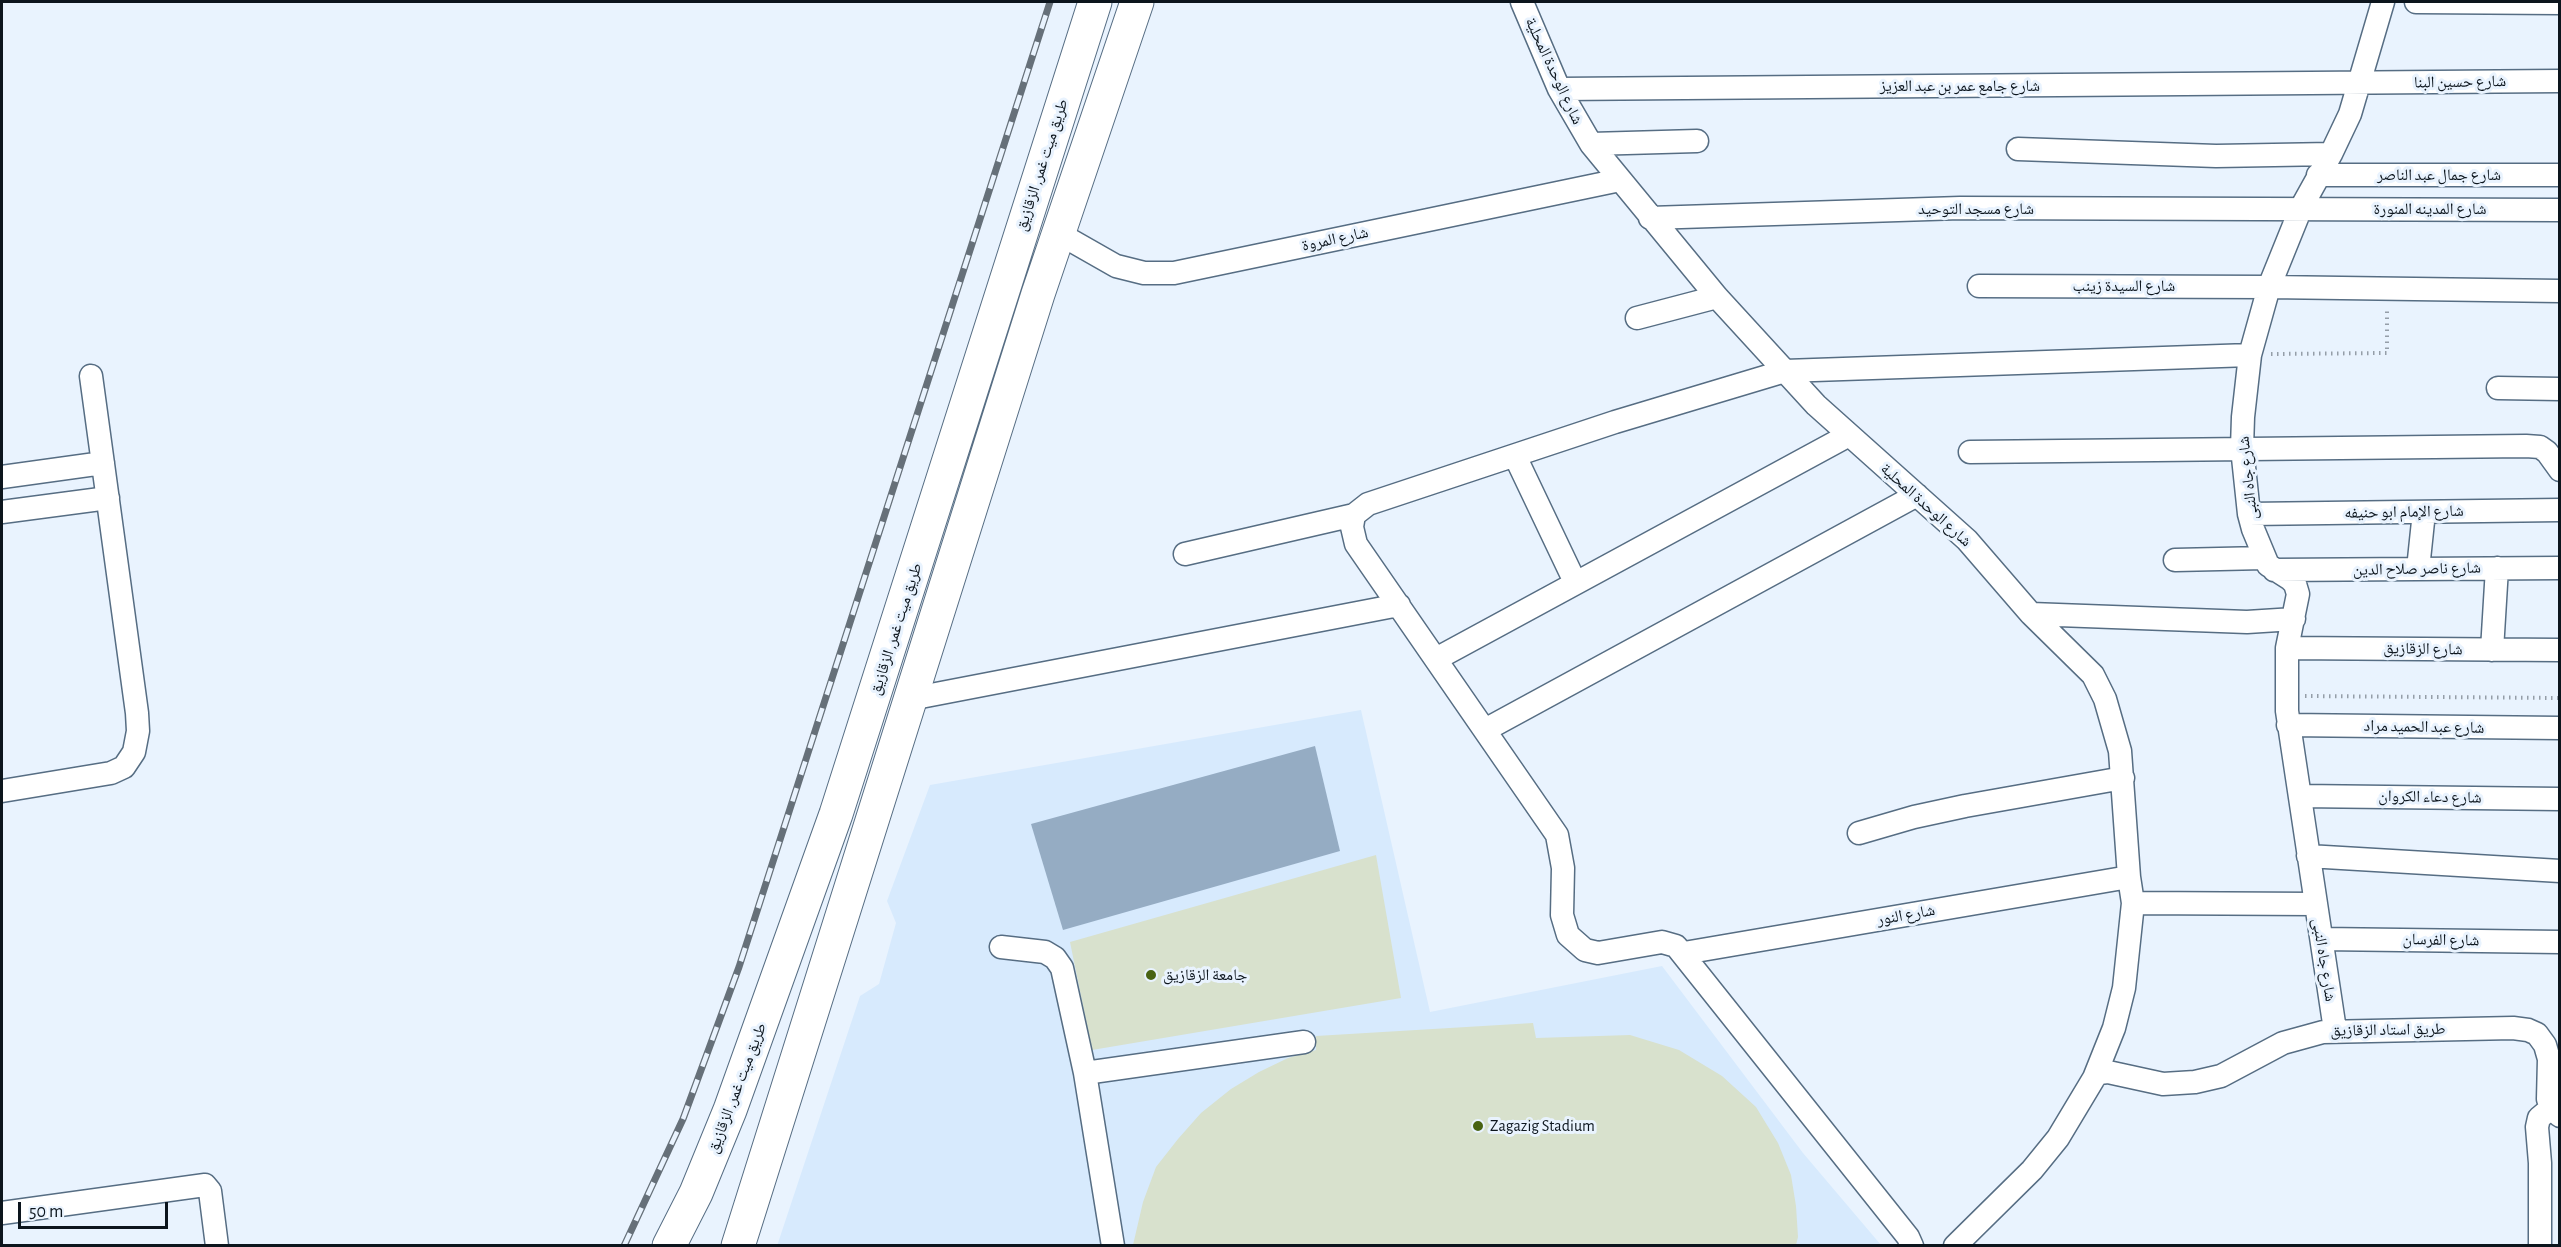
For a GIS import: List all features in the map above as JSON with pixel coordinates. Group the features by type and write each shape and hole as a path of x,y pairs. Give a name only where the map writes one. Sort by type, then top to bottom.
{"highway":[{"name":"طريق ميت غمر, الزقازيق","path":"682,1240 696,1193 730,1110 833,825 1095,2"},
{"name":"طريق ميت غمر, الزقازيق","path":"740,1238 1058,233 1137,2"},
{"path":"712,1245 740,1238"}],"street":[{"name":"شارع جاه النبى","path":"2335,1030 2288,725 2287,648 2298,594 2290,579 2269,564 2249,514 2242,448 2243,417 2250,355 2269,286 2301,208 2331,154 2361,84 2383,2"},
{"path":"2416,2 2559,3"},
{"name":"شارع الوحدة المحلية","path":"1530,5 1559,89 1591,144 1650,218 1717,297 1816,405 1967,540 2031,614 2093,675 2113,725 2123,778 2129,877 2133,903 2124,988 2114,1028 2094,1078"},
{"name":"شارع حسين البنا","path":"2361,84 2559,81"},
{"name":"شارع جامع عمر بن عبد العزيز","path":"1559,89 2361,84"},
{"path":"1591,144 1697,141"},
{"path":"2018,149 2216,156 2331,154"},
{"name":"شارع جمال عبد الناصر","path":"2318,175 2559,175"},
{"name":"شارع المروة","path":"1058,233 1116,266 1144,273 1174,273 1620,180"},
{"name":"شارع مسجد التوحيد","path":"1650,218 1960,208 2301,208"},
{"name":"شارع المدينه المنورة","path":"2301,208 2559,210"},
{"name":"شارع السيدة زينب","path":"1979,286 2269,286 2388,290 2559,291"},
{"path":"1637,318 1717,297"},
{"path":"1185,554 1354,515 1368,504 1615,422 1785,371 2250,355"},
{"path":"2,791 111,773 124,767 134,752 138,732 137,712 91,376"},
{"path":"2498,388 2559,389"},
{"path":"1436,659 1849,435"},
{"path":"1970,452 2526,446 2540,447 2547,452 2559,470"},
{"path":"1515,456 1575,582"},
{"path":"2,477 103,463"},
{"path":"1485,730 1917,495"},
{"path":"2,512 108,498"},
{"name":"شارع الإمام ابو حنيفه","path":"2249,514 2559,510"},
{"path":"2418,569 2424,512"},
{"path":"1354,515 1352,527 1356,544 1557,835 1563,867 1562,915 1568,935 1585,950 1598,953 1662,942 1676,946 1684,953 1912,1245"},
{"name":"شارع ناصر صلاح الدين","path":"2175,560 2418,569 2559,568"},
{"path":"2492,650 2497,568"},
{"path":"910,699 1399,605"},
{"path":"2031,614 2247,622 2294,619"},
{"name":"شارع الزقازيق","path":"2287,648 2559,650"},
{"name":"شارع عبد الحميد مراد","path":"2288,725 2559,728"},
{"path":"1859,833 1914,817 1965,806 2123,778"},
{"name":"شارع دعاء الكروان","path":"2300,796 2559,799"},
{"path":"2308,856 2559,871"},
{"name":"شارع النور","path":"1684,953 2129,877"},
{"path":"2133,903 2315,904"},
{"name":"شارع الفرسان","path":"2322,939 2559,942"},
{"path":"1001,947 1045,952 1055,958 1062,968 1085,1073 1113,1245"},
{"name":"طريق استاد الزقازيق","path":"2094,1078 2099,1073 2108,1072 2163,1084 2195,1082 2221,1076 2283,1043 2310,1034 2335,1030 2513,1028 2537,1034 2546,1046 2549,1059 2548,1099 2555,1112"},
{"path":"1085,1073 1304,1042"},
{"path":"1955,1245 2045,1154 2094,1078"},
{"path":"2540,1245 2540,1163 2537,1127 2539,1118 2555,1112"},
{"path":"2,1213 205,1185 210,1191 217,1245"}],"path":[{"path":"2250,355 2387,353 2388,290"},
{"path":"2286,696 2559,698"}],"shaded area":[{"name":"جامعة الزقازيق","path":"1361,710 1430,1012 1662,966 1803,1153 1881,1245 777,1246 860,996 879,984 896,923 887,901 930,785"},
{"path":"1315,746 1340,851 1063,930 1031,824"}],"green space":[{"path":"1376,855 1401,998 1092,1050 1070,942"},
{"name":"Zagazig Stadium","path":"1533,1023 1536,1038 1630,1035 1679,1050 1722,1076 1756,1107 1778,1143 1791,1175 1796,1206 1798,1237 1796,1245 1133,1245 1143,1202 1156,1167 1178,1139 1201,1113 1231,1089 1288,1058 1316,1050 1316,1036"}],"railway":[{"path":"624,1246 683,1119 739,967 1050,2"}],"place":[{"name":"جامعة الزقازيق","path":"1151,975"},
{"name":"Zagazig Stadium","path":"1478,1126"}]}
